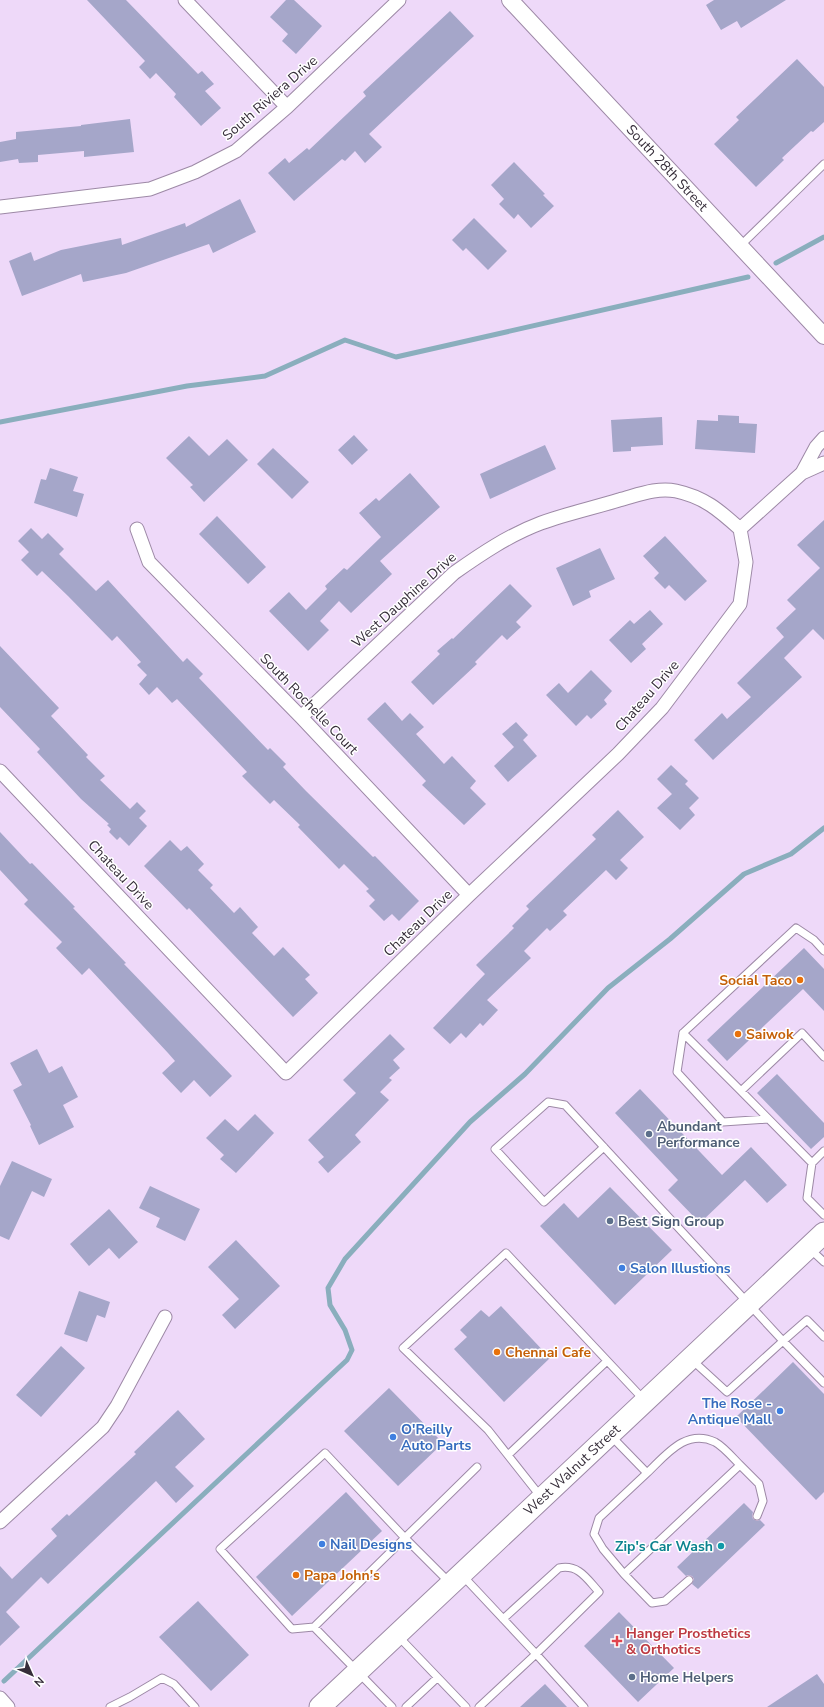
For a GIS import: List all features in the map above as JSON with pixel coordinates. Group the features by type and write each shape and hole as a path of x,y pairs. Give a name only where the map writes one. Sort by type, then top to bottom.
{"main road":[{"name":"West Walnut Street","path":"320,1707 824,1233"}],"street":[{"path":"185,0 287,107"},
{"name":"South Riviera Drive","path":"0,207 150,189 195,172 236,151 287,107 399,0"},
{"name":"South 28th Street","path":"510,0 824,336"},
{"path":"802,473 816,446 824,438"},
{"path":"740,529 802,473 824,463"},
{"name":"West Dauphine Drive","path":"300,717 454,573 497,545 540,523 650,491 674,491 693,496 717,508 740,529"},
{"name":"South Rochelle Court","path":"137,529 150,562 469,895"},
{"name":"Chateau Drive","path":"0,771 286,1073 469,895 618,754 662,708 740,604 746,562 740,529"},
{"path":"0,1522 103,1427 117,1406 165,1317"},
{"path":"0,1698 8,1707"}],"lane":[{"path":"740,246 824,164"},
{"path":"768,1119 723,1122 677,1072 683,1032 796,928 814,940 824,951"},
{"path":"683,1032 812,1163"},
{"path":"741,1090 802,1033 824,1057"},
{"path":"604,1147 544,1202 496,1149 548,1102 566,1105 783,1341 824,1383"},
{"path":"824,1151 812,1163 807,1198 824,1215"},
{"path":"809,1247 824,1262"},
{"path":"542,1498 488,1430 403,1348 506,1253 645,1401"},
{"path":"690,1358 727,1392 807,1320 824,1337"},
{"path":"508,1455 607,1361"},
{"path":"610,1434 647,1473"},
{"path":"689,1580 665,1601 652,1603 624,1574 594,1534 599,1518 679,1443 696,1437 715,1442 759,1484 763,1501 757,1516"},
{"path":"477,1467 405,1538 314,1626 292,1629 220,1549 325,1453 405,1538 503,1618 584,1707"},
{"path":"624,1574 740,1465"},
{"path":"479,1707 600,1592 576,1568 567,1566 559,1568 503,1618"},
{"path":"314,1626 392,1707"},
{"path":"397,1635 466,1707"},
{"path":"110,1707 162,1678 174,1684 195,1707"},
{"path":"406,1707 437,1678"}],"building":[{"path":"87,0 126,0 198,74 202,71 214,84 205,91 221,108 201,126 174,97 176,94 156,73 150,79 139,67 145,61"},
{"path":"286,0 294,0 322,26 296,54 282,41 288,34 270,17"},
{"path":"714,0 786,0 741,28 737,21 721,30 706,5"},
{"path":"450,11 474,36 369,134 382,147 365,163 355,151 345,161 342,159 294,201 268,173 285,158 289,163 307,148 309,150 366,96 363,92"},
{"path":"797,59 824,87 824,122 813,132 811,131 782,158 784,160 756,187 714,144 739,120 736,117"},
{"path":"130,119 134,152 84,157 84,151 38,155 38,162 19,163 18,159 0,162 0,142 16,139 16,132 81,126"},
{"path":"514,162 545,194 543,195 554,206 531,228 518,214 514,219 499,204 504,199 491,185"},
{"path":"240,199 256,232 213,253 209,244 126,273 83,282 81,274 22,296 9,261 31,252 34,261 61,250 121,238 122,245 185,223 186,227"},
{"path":"474,218 507,251 488,270 466,248 463,251 452,240"},
{"path":"718,415 739,416 739,423 757,424 755,453 695,449 697,420 718,421"},
{"path":"662,417 663,445 631,447 631,451 613,452 611,420"},
{"path":"354,435 368,450 352,465 338,450"},
{"path":"189,436 209,456 227,439 248,460 204,502 190,487 193,485 166,458"},
{"path":"545,445 556,469 490,499 480,474"},
{"path":"273,448 309,482 292,499 257,464"},
{"path":"50,468 78,477 73,491 84,494 77,517 34,503 41,479 46,480"},
{"path":"410,473 440,507 380,561 392,574 351,613 339,601 320,621 329,630 308,651 269,611 289,592 306,610 327,589 325,586 344,568 347,570 381,537 359,513 376,498 379,501"},
{"path":"217,516 266,567 248,584 199,534"},
{"path":"824,520 824,640 813,629 784,658 802,677 713,760 694,740 722,713 727,719 751,697 737,683 784,637 776,628 796,609 787,600 820,568 797,545"},
{"path":"31,528 42,539 48,533 64,549 59,554 96,591 108,580 183,662 187,658 203,674 199,678 268,750 270,748 286,764 283,767 306,791 373,857 375,856 419,901 399,921 392,914 384,921 369,906 375,900 366,891 369,889 344,864 339,869 298,827 300,825 274,800 270,804 242,776 247,772 177,699 172,703 157,687 149,695 139,684 147,675 137,665 141,662 117,636 112,641 42,571 37,576 21,560 29,552 18,541"},
{"path":"665,536 707,581 685,601 669,585 665,589 654,578 659,573 643,556"},
{"path":"600,548 615,579 589,591 591,597 573,606 556,568"},
{"path":"510,584 532,606 516,622 521,627 507,640 502,635 475,662 477,664 433,705 411,682 440,654 437,651 452,638 453,639"},
{"path":"650,610 663,624 642,644 646,649 631,663 609,640 630,620 634,624"},
{"path":"0,646 59,708 51,716 88,755 86,757 105,776 100,780 130,809 137,802 146,811 139,818 147,826 129,846 120,837 117,840 109,832 111,829 107,825 109,824 81,799 37,752 40,749 0,707"},
{"path":"591,670 612,691 604,700 607,704 591,719 587,715 576,726 546,695 559,683 568,693"},
{"path":"385,702 402,721 410,713 424,727 416,734 444,764 452,756 476,781 470,788 486,804 464,825 422,785 426,781 367,719"},
{"path":"516,722 528,735 523,740 537,756 508,782 494,766 514,747 502,734"},
{"path":"671,765 688,781 685,784 699,798 689,808 695,815 680,830 657,808 672,794 657,779"},
{"path":"618,810 644,837 620,860 628,868 616,880 606,870 563,911 567,915 550,931 547,928 524,951 531,958 487,1000 498,1010 483,1026 480,1023 466,1038 461,1033 450,1044 433,1028 485,974 476,965 514,928 512,926 529,909 526,906 596,839 592,835"},
{"path":"0,832 30,864 32,863 75,907 73,908 126,963 124,964 232,1076 210,1097 194,1080 181,1093 162,1073 175,1061 89,968 82,975 56,948 62,942 24,904 28,900 0,870"},
{"path":"170,840 181,851 187,846 204,864 198,870 213,885 210,888 234,913 240,907 258,927 252,933 274,956 283,947 310,975 305,979 318,993 293,1017 189,908 187,910 144,866"},
{"path":"804,948 824,969 824,1011 803,989 727,1061 707,1040"},
{"path":"390,1034 405,1049 393,1060 400,1068 389,1078 392,1080 380,1092 389,1100 355,1135 361,1142 328,1173 318,1162 324,1157 308,1140 356,1093 343,1080"},
{"path":"37,1049 49,1073 62,1066 78,1097 63,1105 74,1127 39,1145 30,1126 31,1125 13,1090 22,1085 10,1063"},
{"path":"777,1074 824,1123 824,1137 811,1149 757,1093"},
{"path":"640,1089 722,1175 751,1147 787,1185 767,1203 745,1180 700,1223 668,1190 678,1180 615,1113"},
{"path":"255,1114 274,1133 236,1173 220,1159 224,1155 206,1138 225,1119 238,1131"},
{"path":"12,1161 52,1179 44,1197 32,1191 9,1240 0,1236 0,1186"},
{"path":"150,1186 200,1209 185,1241 156,1227 160,1218 139,1208"},
{"path":"610,1187 672,1250 615,1305 540,1226 564,1203 578,1218"},
{"path":"109,1209 138,1242 119,1259 109,1248 89,1266 70,1244"},
{"path":"236,1240 280,1286 235,1329 222,1315 239,1299 208,1267"},
{"path":"79,1291 110,1302 105,1318 97,1315 87,1342 64,1334"},
{"path":"501,1306 550,1358 504,1402 454,1349 467,1337 460,1330 481,1310 489,1317"},
{"path":"61,1346 85,1368 41,1417 16,1395"},
{"path":"793,1362 824,1394 824,1492 816,1500 736,1417"},
{"name":"O'Reilly Auto Parts","path":"389,1388 443,1443 398,1486 344,1431"},
{"path":"178,1410 205,1439 175,1467 194,1486 176,1503 156,1481 48,1584 41,1577 6,1612 20,1627 0,1646 0,1566 12,1579 57,1536 51,1529 67,1514 69,1516 136,1454 134,1452"},
{"path":"346,1492 382,1531 292,1616 256,1577"},
{"name":"Zip's Car Wash","path":"744,1503 753,1512 753,1519 757,1521 760,1520 765,1525 698,1589 692,1584 694,1579 692,1576 686,1576 677,1567"},
{"path":"198,1601 249,1655 211,1691 159,1637"},
{"path":"619,1612 674,1668 638,1702 584,1646"},
{"path":"817,1674 824,1684 824,1707 767,1707"},
{"path":"545,1684 567,1707 520,1707"}],"waterway":[{"path":"776,263 824,237"},
{"path":"0,422 187,386 265,376 345,340 396,357 748,277"},
{"path":"4,1681 347,1360 352,1350 345,1330 330,1305 328,1288 345,1259 470,1122 525,1074 608,988 670,939 744,874 791,854 824,828"}],"place":[{"name":"Social Taco","path":"800,980"},
{"name":"Saiwok","path":"738,1034"},
{"name":"Abundant Performance","path":"649,1134"},
{"name":"Best Sign Group","path":"610,1221"},
{"name":"Salon Illustions","path":"622,1268"},
{"name":"Chennai Cafe","path":"497,1352"},
{"name":"The Rose - Antique Mall","path":"780,1411"},
{"name":"O'Reilly Auto Parts","path":"393,1437"},
{"name":"Nail Designs","path":"322,1544"},
{"name":"Zip's Car Wash","path":"721,1546"},
{"name":"Papa John's","path":"296,1575"},
{"name":"Hanger Prosthetics & Orthotics","path":"617,1641"},
{"name":"Home Helpers","path":"632,1677"}]}
